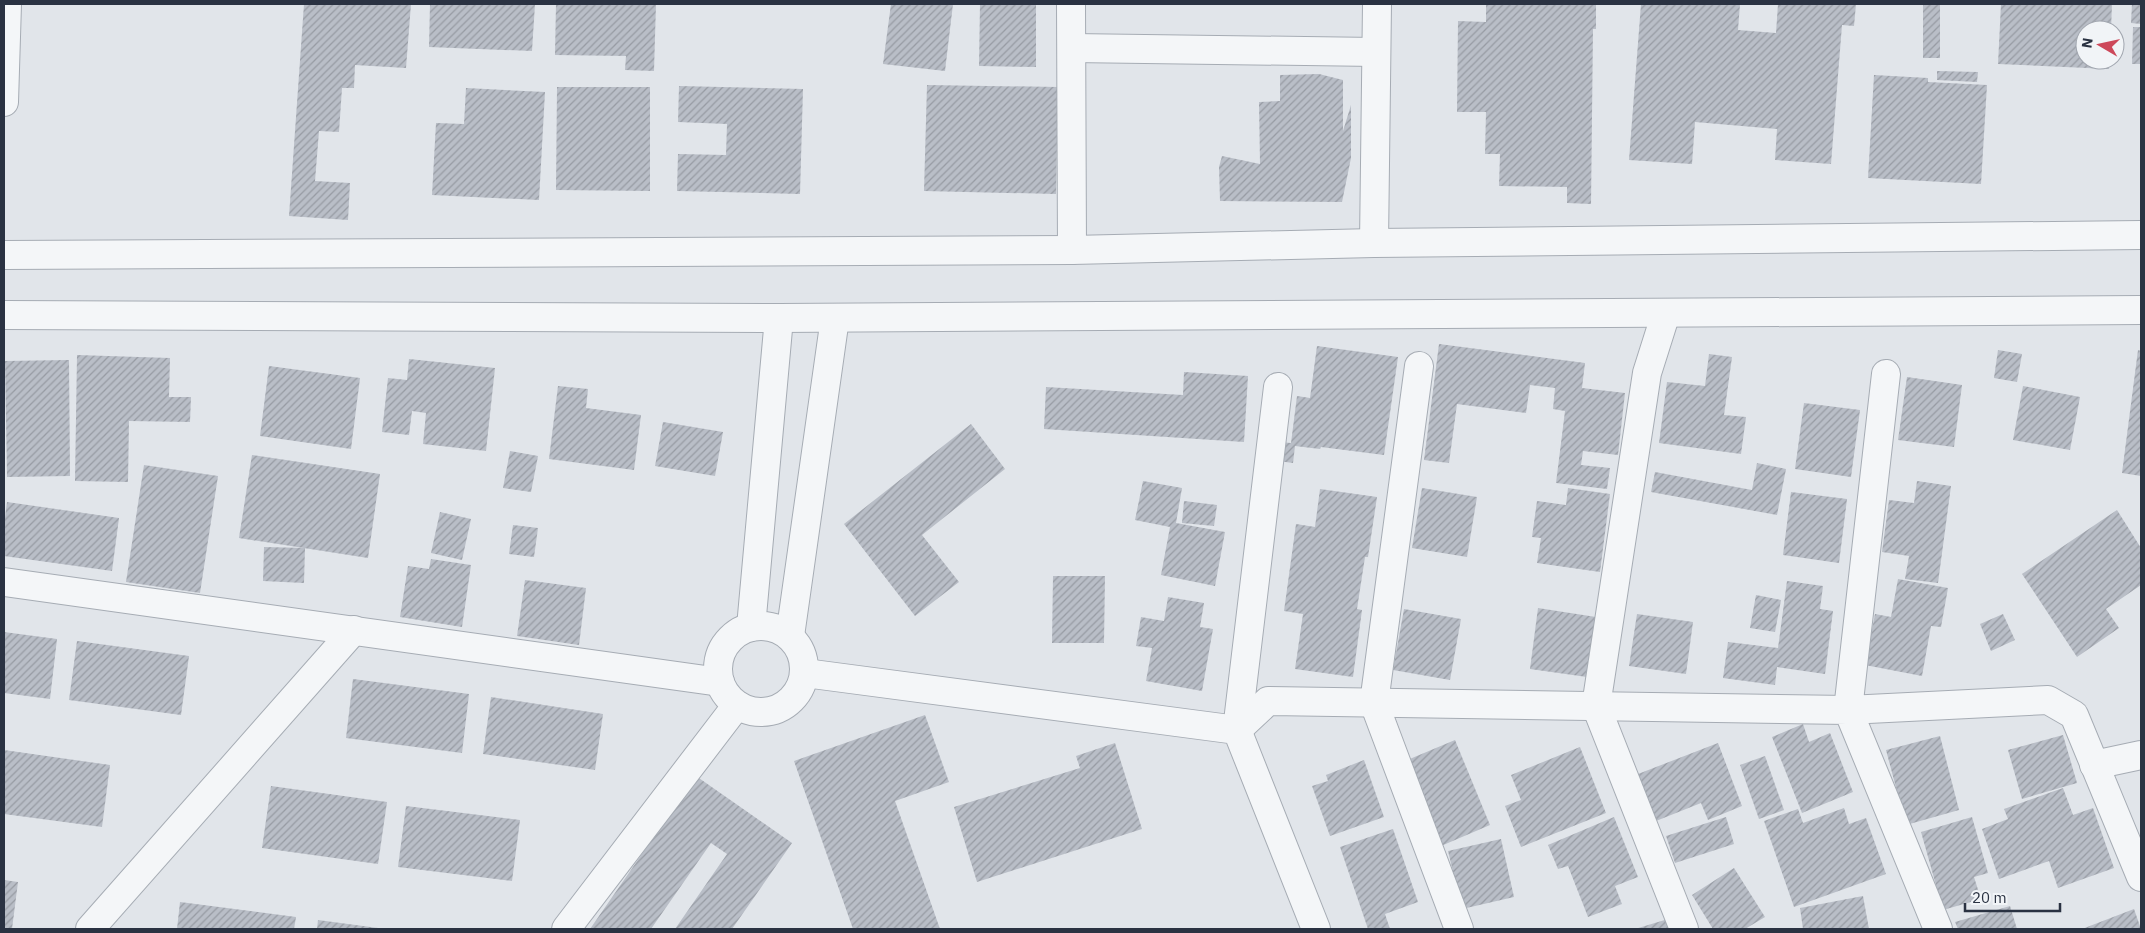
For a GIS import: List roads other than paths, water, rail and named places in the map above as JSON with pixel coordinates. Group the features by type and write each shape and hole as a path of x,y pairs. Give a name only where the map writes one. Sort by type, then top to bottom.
{"street":[{"path":"4,102 7,4"},
{"path":"1071,4 1072,250"},
{"path":"1374,243 1377,4"},
{"path":"1072,48 1376,52"},
{"path":"4,255 1072,250 1374,243 2141,235"},
{"path":"4,315 835,318 2141,310"},
{"path":"1666,313 1647,373 1596,706 1684,929"},
{"path":"751,627 779,318"},
{"path":"790,636 835,318"},
{"path":"1419,366 1374,703 1459,929"},
{"path":"1886,374 1848,710 1938,929"},
{"path":"1278,387 1237,730 1316,929"},
{"path":"4,582 720,682"},
{"path":"764,625 778,628 790,636 799,646 804,659 805,673 801,687 792,700 780,708 766,713 751,712 737,706 726,695 720,682 718,666 721,653 728,641 738,632 764,625"},
{"path":"90,929 354,630"},
{"path":"805,673 1237,730"},
{"path":"1237,730 1268,701 1848,710 2048,700 2074,715 2141,877"},
{"path":"566,929 737,706"},
{"path":"2094,765 2141,755"}]}
